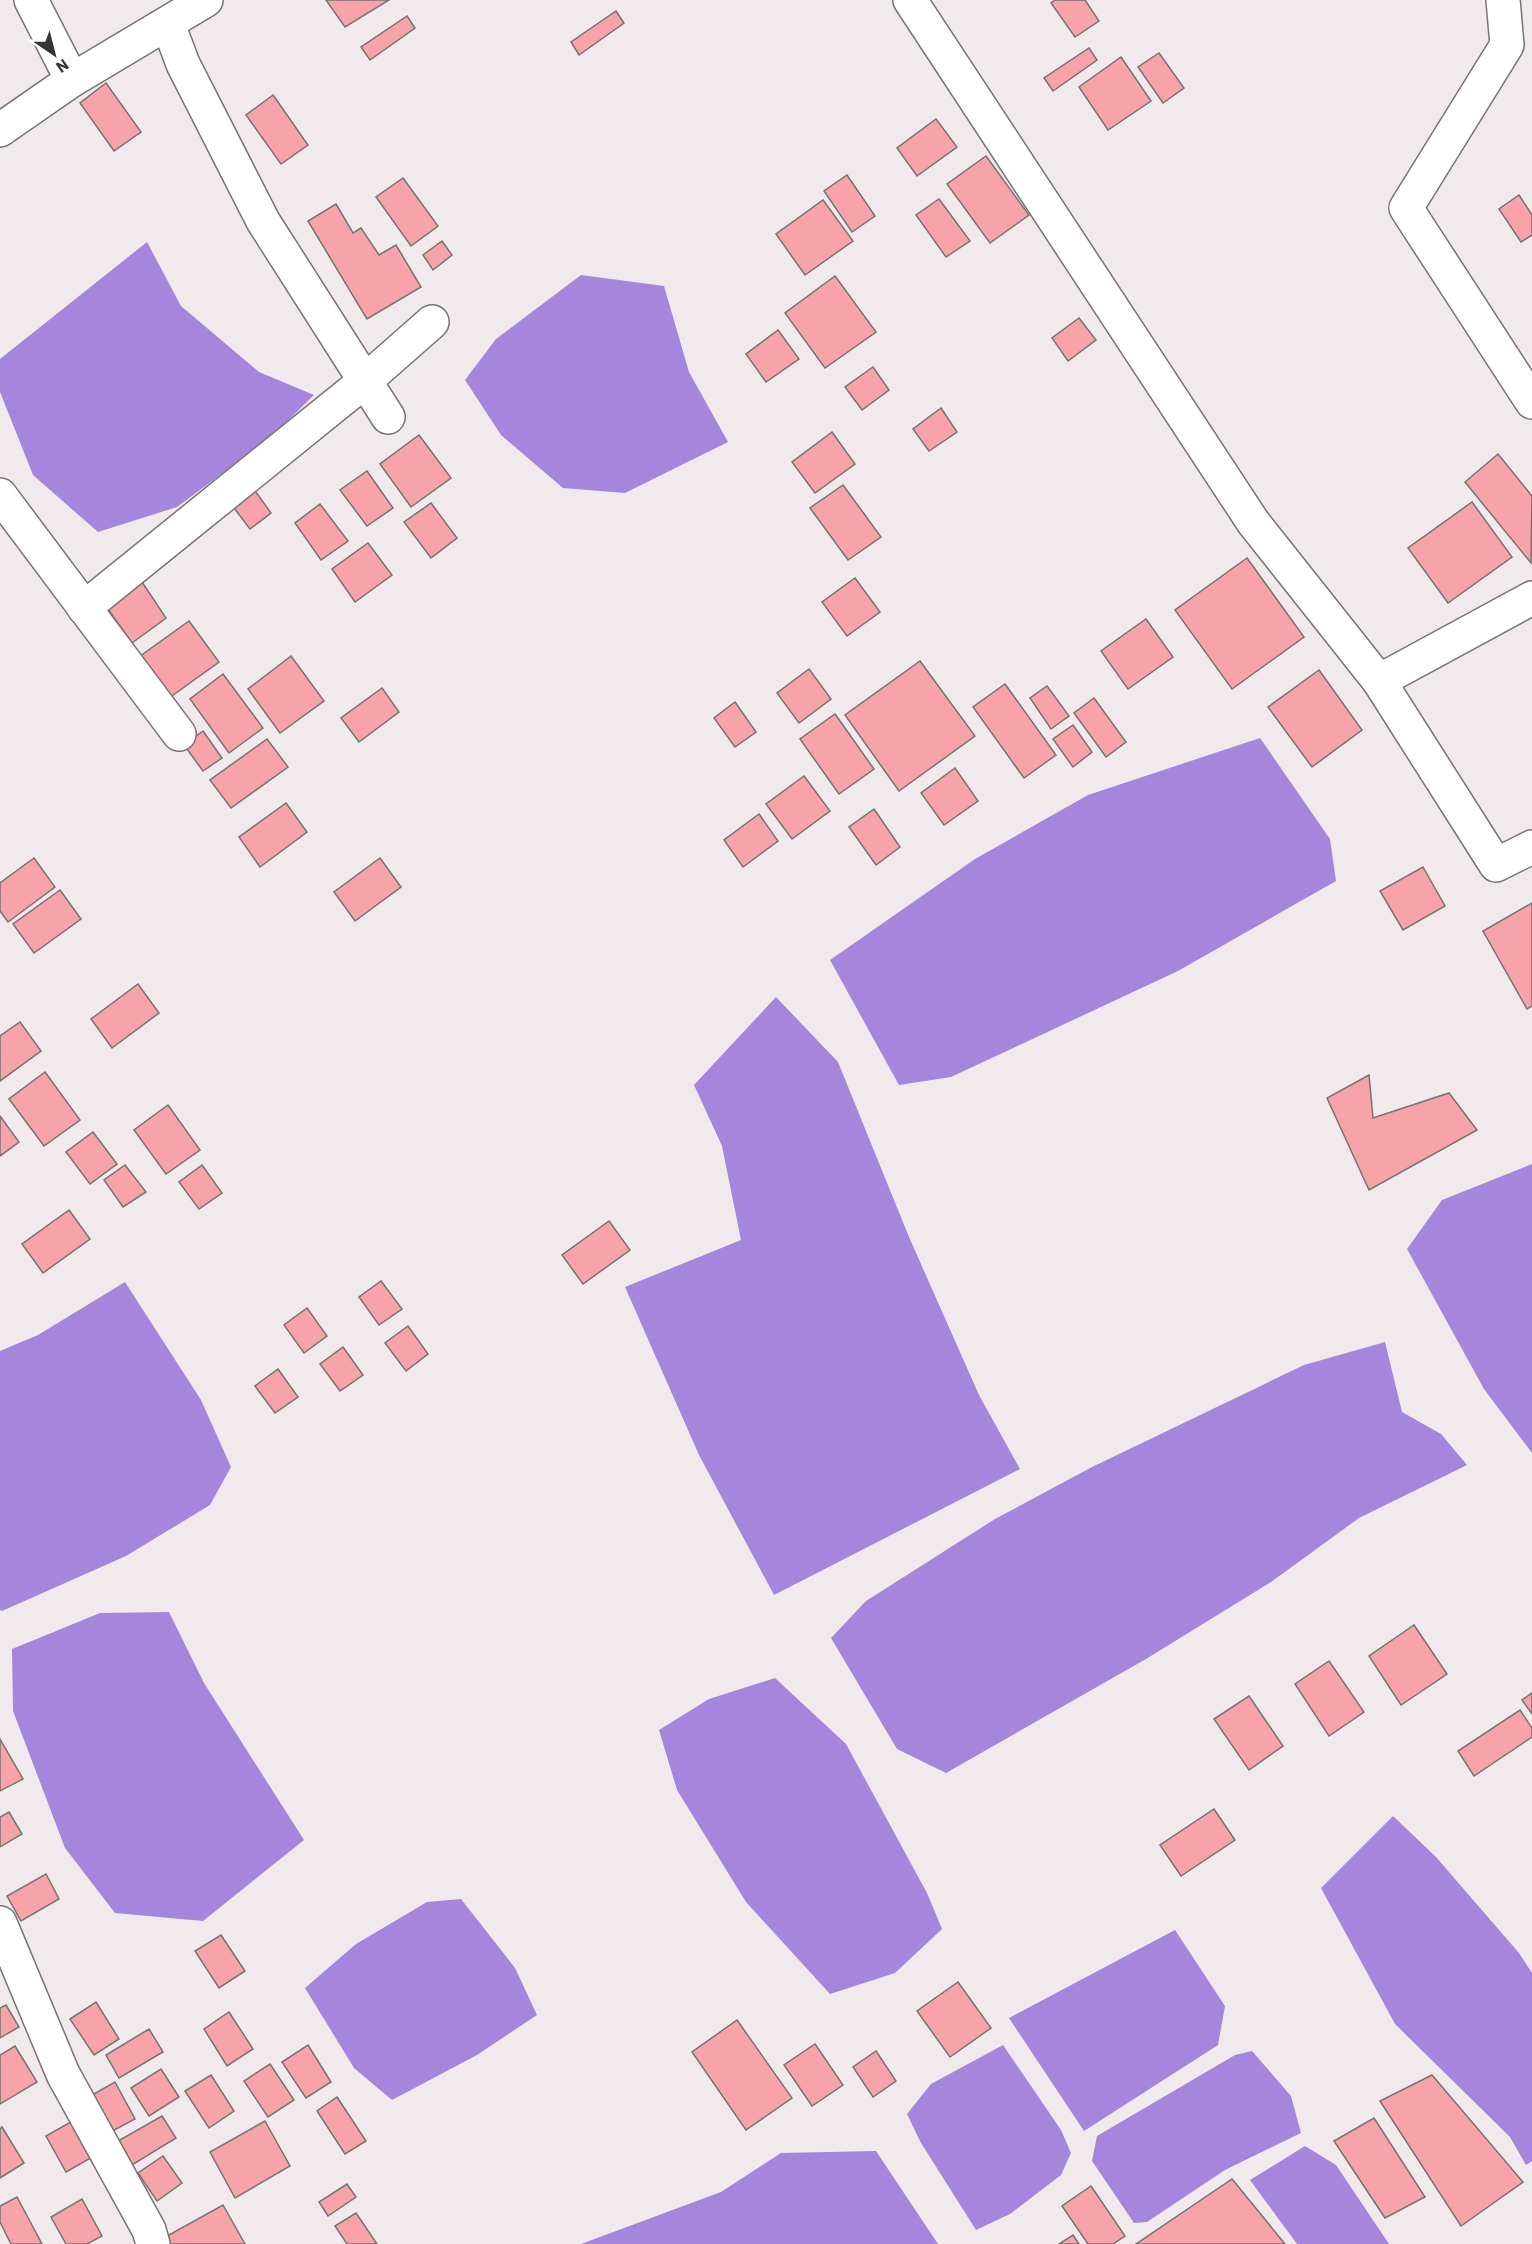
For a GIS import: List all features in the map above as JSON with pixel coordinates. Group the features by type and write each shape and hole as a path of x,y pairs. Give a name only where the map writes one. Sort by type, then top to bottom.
{"street":[{"path":"31,0 72,80"},
{"path":"0,130 72,80 206,0"},
{"path":"910,0 1253,522 1379,681 1496,865 1532,847"},
{"path":"1503,0 1508,45 1406,208 1532,402"},
{"path":"168,24 183,64 263,221 388,417"},
{"path":"84,608 365,381 432,322"},
{"path":"0,495 179,734"},
{"path":"1379,681 1532,598"},
{"path":"0,1923 63,2074 149,2230 153,2244"}],"shaded area":[{"path":"147,242 181,306 259,372 314,395 269,439 177,507 98,532 33,475 0,392 0,359"},
{"path":"581,275 664,286 689,372 728,442 625,493 563,488 501,435 465,380 496,339"},
{"path":"1260,738 1330,839 1336,881 1178,971 951,1077 899,1085 830,960 975,859 1088,795"},
{"path":"776,997 838,1062 909,1237 979,1395 1020,1469 774,1595 699,1455 625,1287 741,1240 722,1146 694,1085"},
{"path":"1532,1164 1532,1453 1484,1389 1407,1249 1442,1200"},
{"path":"125,1282 201,1400 231,1467 210,1505 126,1556 2,1611 0,1610 0,1351 38,1335"},
{"path":"1385,1342 1402,1412 1441,1434 1467,1465 1359,1518 1271,1582 1146,1659 946,1773 897,1749 831,1638 866,1601 995,1519 1092,1467 1304,1365"},
{"path":"169,1612 204,1683 304,1840 203,1921 115,1913 65,1848 13,1711 12,1649 100,1613"},
{"path":"775,1678 846,1744 927,1893 942,1929 895,1973 830,1994 746,1902 677,1790 659,1730 709,1699"},
{"path":"1393,1816 1436,1857 1519,1953 1532,1973 1532,2161 1526,2165 1510,2137 1395,2024 1321,1888"},
{"path":"461,1899 515,1968 537,2015 477,2055 392,2100 354,2068 305,1988 356,1944 427,1902"},
{"path":"1175,1930 1225,2006 1218,2045 1084,2131 1009,2018"},
{"path":"1003,2045 1061,2130 1071,2153 1061,2175 1010,2214 976,2230 921,2143 907,2114 931,2084"},
{"path":"1252,2051 1291,2096 1301,2133 1225,2170 1147,2222 1134,2223 1092,2161 1097,2136 1235,2055"},
{"path":"1305,2146 1336,2165 1389,2244 1297,2244 1250,2180"},
{"path":"876,2151 938,2244 581,2244 721,2192 781,2153"}],"building":[{"path":"326,0 389,0 345,27"},
{"path":"1055,0 1085,0 1099,21 1075,37 1051,3"},
{"path":"616,11 624,23 579,55 571,42"},
{"path":"407,16 415,28 370,60 361,47"},
{"path":"1089,48 1097,60 1053,91 1044,78"},
{"path":"1159,53 1184,88 1163,103 1138,67"},
{"path":"1121,57 1151,101 1108,130 1079,87"},
{"path":"106,83 141,132 114,151 80,103"},
{"path":"273,95 308,145 281,164 246,115"},
{"path":"936,119 957,147 917,176 897,148"},
{"path":"986,156 1029,215 990,243 947,184"},
{"path":"847,175 875,216 852,232 824,191"},
{"path":"403,178 438,226 411,246 376,197"},
{"path":"1519,195 1532,215 1532,235 1521,242 1499,209"},
{"path":"939,199 970,241 946,257 916,215"},
{"path":"823,200 853,241 805,275 776,234"},
{"path":"336,204 353,233 361,228 379,255 396,245 421,287 367,319 308,221"},
{"path":"442,241 452,255 433,270 423,255"},
{"path":"835,276 876,332 825,368 785,313"},
{"path":"1079,318 1096,340 1068,361 1052,338"},
{"path":"778,330 799,359 766,382 746,354"},
{"path":"873,367 889,390 862,410 845,387"},
{"path":"941,408 957,432 929,451 913,429"},
{"path":"832,432 855,464 815,493 792,462"},
{"path":"419,435 451,478 411,507 380,464"},
{"path":"1498,454 1532,496 1531,563 1465,482"},
{"path":"367,471 393,508 367,526 340,490"},
{"path":"843,485 881,537 848,560 810,508"},
{"path":"253,488 271,513 250,529 231,504"},
{"path":"1472,502 1512,557 1448,603 1408,548"},
{"path":"431,503 457,538 431,558 404,522"},
{"path":"320,504 348,541 321,560 295,523"},
{"path":"368,543 392,575 355,602 332,569"},
{"path":"1247,558 1304,637 1232,689 1175,610"},
{"path":"855,578 880,612 847,636 822,602"},
{"path":"142,582 166,618 132,643 108,609"},
{"path":"1146,619 1173,657 1128,689 1101,651"},
{"path":"189,621 219,662 162,703 132,662"},
{"path":"291,656 324,701 280,733 248,689"},
{"path":"920,661 975,736 899,791 845,715"},
{"path":"809,669 831,699 799,723 777,693"},
{"path":"1319,670 1362,730 1312,767 1268,707"},
{"path":"223,674 263,728 229,753 190,699"},
{"path":"1005,684 1056,755 1024,778 973,707"},
{"path":"1047,686 1069,716 1051,729 1030,698"},
{"path":"382,688 399,712 359,742 341,718"},
{"path":"1094,698 1126,742 1106,757 1074,713"},
{"path":"735,702 756,732 735,747 714,718"},
{"path":"835,714 874,769 839,794 800,739"},
{"path":"1073,725 1092,752 1073,767 1053,739"},
{"path":"203,731 222,758 203,771 184,745"},
{"path":"267,739 288,767 231,808 210,780"},
{"path":"955,768 978,801 944,825 921,793"},
{"path":"804,776 830,811 792,839 766,804"},
{"path":"286,803 307,832 260,867 239,837"},
{"path":"874,809 900,847 876,865 849,827"},
{"path":"759,814 778,841 743,867 724,840"},
{"path":"34,858 55,887 8,922 0,911 0,883"},
{"path":"380,858 401,887 355,921 334,892"},
{"path":"1423,867 1445,906 1403,930 1380,891"},
{"path":"60,890 81,919 34,953 13,924"},
{"path":"1532,903 1532,1006 1527,1009 1483,931"},
{"path":"138,984 159,1013 112,1048 91,1019"},
{"path":"20,1022 41,1051 0,1081 0,1036"},
{"path":"45,1072 80,1120 44,1146 9,1099"},
{"path":"1369,1075 1373,1118 1449,1093 1477,1130 1369,1190 1327,1098"},
{"path":"168,1105 200,1150 166,1174 134,1130"},
{"path":"0,1116 19,1142 0,1156"},
{"path":"93,1132 117,1164 90,1184 66,1152"},
{"path":"125,1165 146,1192 123,1207 104,1180"},
{"path":"202,1165 222,1193 199,1209 179,1182"},
{"path":"69,1210 90,1239 43,1273 22,1244"},
{"path":"609,1221 630,1250 583,1284 562,1255"},
{"path":"381,1281 402,1309 379,1325 359,1297"},
{"path":"307,1308 327,1336 304,1353 284,1325"},
{"path":"408,1326 428,1354 406,1371 385,1343"},
{"path":"343,1347 363,1375 340,1391 320,1364"},
{"path":"278,1369 298,1397 275,1413 255,1386"},
{"path":"1414,1625 1447,1674 1401,1705 1369,1656"},
{"path":"1329,1661 1364,1712 1329,1736 1295,1684"},
{"path":"1532,1693 1532,1714 1522,1700"},
{"path":"1249,1696 1283,1746 1249,1770 1214,1719"},
{"path":"1520,1710 1532,1728 1532,1737 1474,1776 1458,1751"},
{"path":"0,1739 23,1779 0,1791"},
{"path":"1214,1809 1235,1840 1181,1876 1160,1845"},
{"path":"9,1812 22,1834 0,1847 0,1817"},
{"path":"46,1874 59,1899 21,1921 7,1896"},
{"path":"221,1935 245,1971 219,1988 195,1951"},
{"path":"958,1982 991,2028 950,2057 917,2011"},
{"path":"96,2002 119,2039 94,2055 70,2019"},
{"path":"6,2005 19,2027 0,2038 0,2008"},
{"path":"229,2012 253,2049 227,2066 204,2029"},
{"path":"737,2020 792,2098 746,2130 692,2052"},
{"path":"149,2029 163,2052 119,2078 106,2055"},
{"path":"815,2044 843,2085 812,2106 784,2065"},
{"path":"308,2045 331,2082 306,2098 282,2062"},
{"path":"15,2046 37,2082 0,2104 0,2055"},
{"path":"876,2051 896,2081 873,2097 853,2067"},
{"path":"270,2064 294,2100 268,2117 244,2081"},
{"path":"161,2069 179,2097 149,2116 131,2088"},
{"path":"211,2075 234,2111 209,2128 185,2091"},
{"path":"1432,2075 1523,2182 1461,2226 1380,2101"},
{"path":"115,2082 135,2119 105,2135 85,2099"},
{"path":"337,2097 366,2141 345,2154 317,2111"},
{"path":"162,2116 176,2138 132,2165 118,2141"},
{"path":"1374,2118 1425,2197 1385,2218 1334,2141"},
{"path":"76,2119 96,2155 66,2172 46,2136"},
{"path":"265,2121 290,2166 235,2198 210,2152"},
{"path":"2,2127 24,2163 0,2178 0,2129"},
{"path":"163,2156 182,2183 157,2201 138,2173"},
{"path":"1232,2179 1285,2244 1136,2244"},
{"path":"347,2184 356,2197 328,2216 319,2202"},
{"path":"1091,2186 1125,2236 1113,2244 1088,2244 1062,2206"},
{"path":"17,2197 42,2244 11,2244 0,2222 0,2206"},
{"path":"82,2199 102,2236 87,2244 66,2244 51,2217"},
{"path":"223,2205 245,2244 171,2244 167,2236"},
{"path":"356,2213 377,2244 347,2244 335,2226"},
{"path":"1073,2235 1079,2244 1059,2244"}]}
